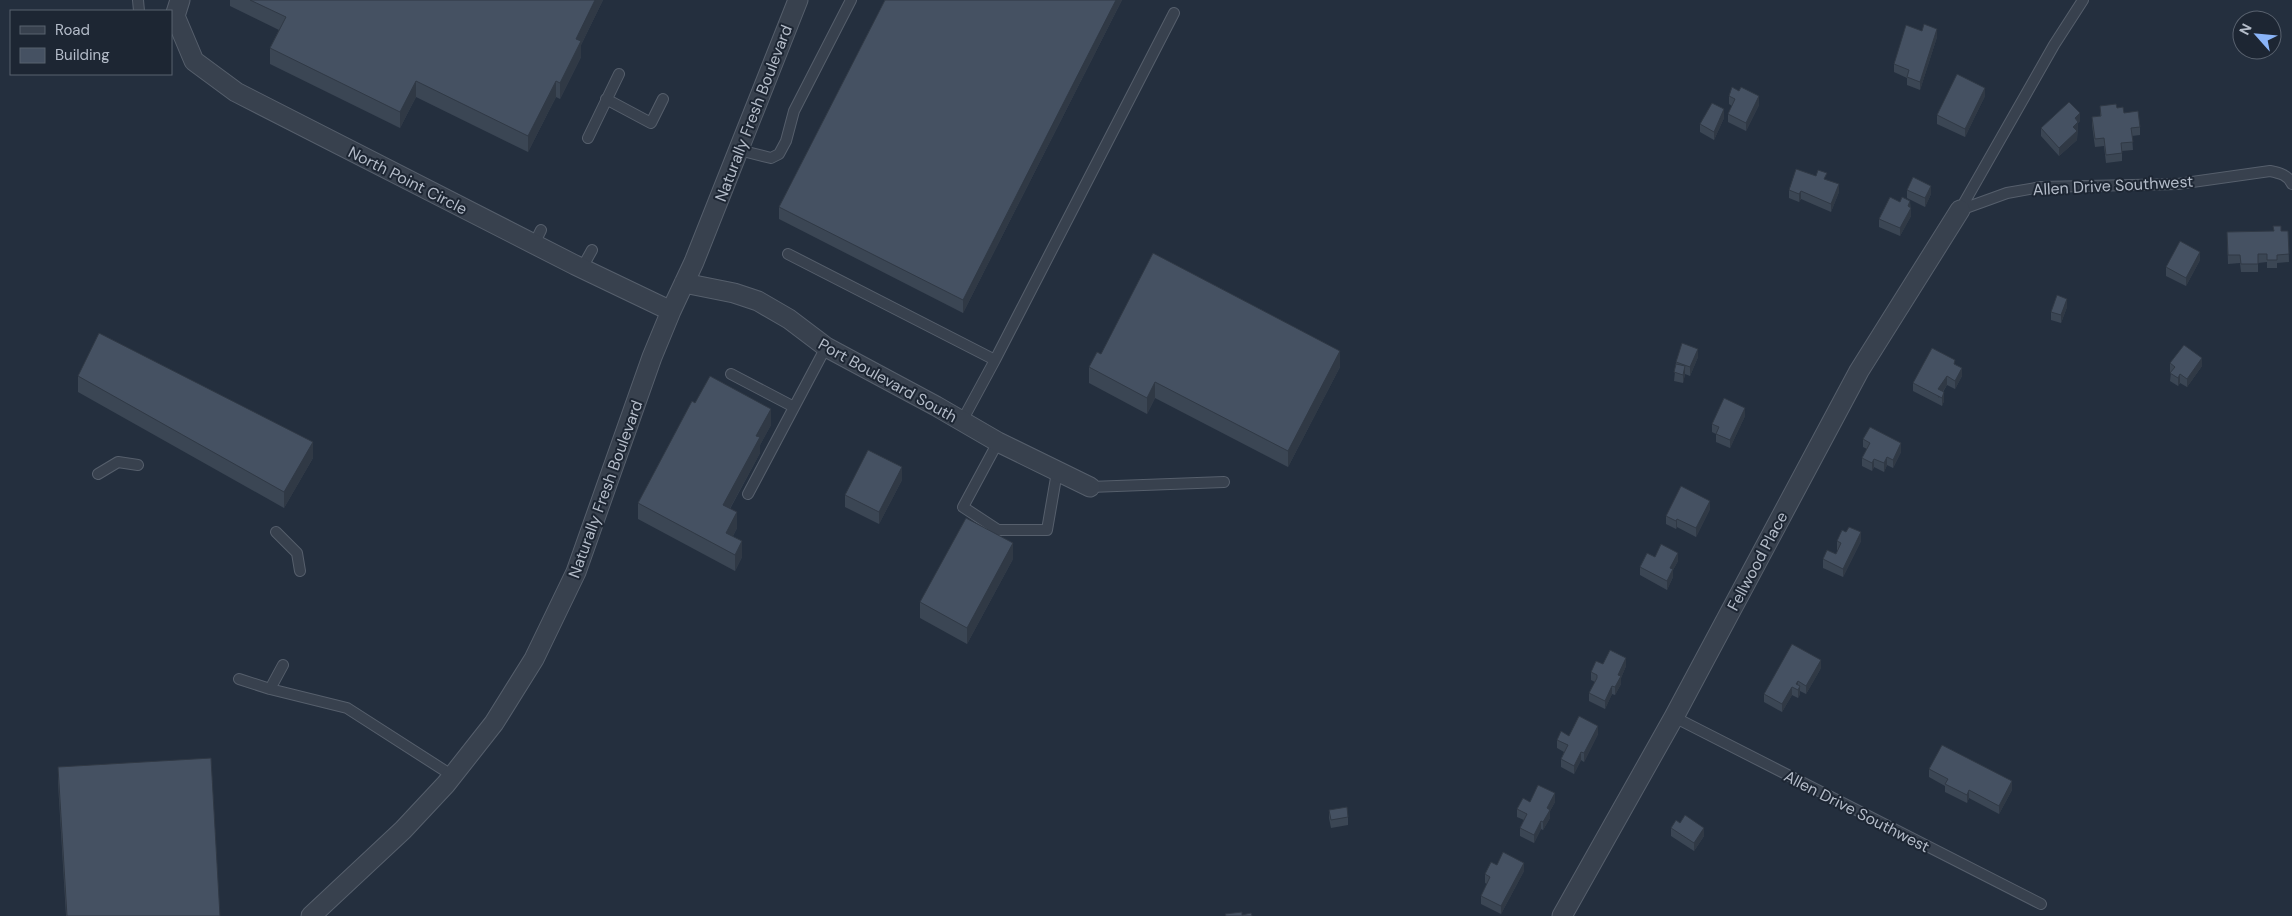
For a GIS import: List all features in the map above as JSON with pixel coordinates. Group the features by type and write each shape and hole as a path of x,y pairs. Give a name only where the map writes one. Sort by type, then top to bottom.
{"street":[{"name":"Naturally Fresh Boulevard","path":"311,916 403,830 452,776 494,723 534,659 576,572 652,357 739,150 798,0"},
{"name":"North Point Circle","path":"177,18 194,61 236,92 538,237 582,268 671,311"},
{"name":"Fellwood Place","path":"1562,916 1674,717 1859,371 1960,210"},
{"name":"Port Boulevard South","path":"684,283 734,293 758,301 789,319 826,347 998,442 1090,487"}],"lane":[{"path":"739,150 771,158 779,154 786,141 794,111 850,0"},
{"path":"1960,210 2054,45 2084,0"},
{"path":"962,421 1174,13"},
{"path":"588,138 619,74"},
{"path":"606,100 651,123 663,99"},
{"name":"Allen Drive Southwest","path":"1960,210 2007,194 2041,187 2178,184 2270,171 2282,174 2290,179 2292,184"},
{"path":"582,268 592,250"},
{"path":"788,254 995,360"},
{"path":"748,494 826,347"},
{"path":"732,374 794,407"},
{"path":"998,442 963,507 998,530 1047,530 1057,472"},
{"path":"98,474 118,462 138,465"},
{"path":"1090,487 1224,482"},
{"path":"276,532 297,553 300,571"},
{"path":"270,690 283,664"},
{"path":"239,679 270,690 347,708 452,776"},
{"name":"Allen Drive Southwest","path":"1674,717 2041,904"}],"building":[{"path":"250,0 595,0 576,39 581,41 560,83 556,81 528,136 416,81 400,112 270,48 286,17"},
{"path":"885,0 1116,0 963,300 779,207"},
{"path":"1924,24 1937,29 1920,82 1907,77 1909,70 1894,64 1906,25 1922,31"},
{"path":"1957,74 1985,88 1965,129 1937,115"},
{"path":"1732,87 1739,91 1741,87 1759,96 1746,123 1728,114 1735,99 1729,96"},
{"path":"2069,102 2080,113 2075,118 2078,122 2073,127 2077,131 2059,148 2041,128"},
{"path":"1712,103 1724,109 1714,132 1700,124"},
{"path":"2116,104 2117,108 2123,107 2124,113 2138,111 2140,127 2131,128 2133,142 2121,143 2122,153 2106,155 2104,138 2095,139 2092,117 2101,116 2100,106"},
{"path":"1796,169 1816,176 1818,170 1827,173 1824,179 1839,184 1831,204 1801,191 1799,194 1789,190"},
{"path":"1913,177 1931,186 1925,198 1907,190"},
{"path":"1890,197 1900,202 1902,197 1910,201 1908,206 1911,208 1900,228 1879,219"},
{"path":"2273,226 2281,226 2281,231 2288,231 2289,254 2277,255 2277,260 2267,260 2267,254 2258,254 2258,264 2241,264 2240,255 2228,255 2227,232 2274,231"},
{"path":"2180,241 2200,252 2186,278 2166,267"},
{"path":"1153,253 1340,351 1288,451 1155,382 1147,398 1089,367 1097,352 1101,354"},
{"path":"2057,295 2067,299 2061,315 2051,312"},
{"path":"99,333 313,442 284,492 78,376"},
{"path":"1682,343 1698,349 1690,367 1676,362"},
{"path":"2184,345 2202,358 2187,379 2180,374 2178,378 2170,373 2175,367 2170,363"},
{"path":"1932,348 1955,360 1954,364 1962,368 1955,381 1947,376 1938,389 1944,392 1942,398 1913,383"},
{"path":"1676,364 1685,366 1683,375 1674,372"},
{"path":"710,376 771,409 756,436 760,437 723,505 737,512 726,533 742,541 735,555 638,503 692,401 695,403"},
{"path":"1724,398 1745,408 1730,440 1716,434 1719,427 1712,424"},
{"path":"1870,427 1901,443 1893,460 1887,457 1884,463 1874,459 1872,463 1862,458 1870,443 1863,439"},
{"path":"868,450 902,467 879,512 845,495"},
{"path":"1681,486 1710,501 1696,528 1666,516"},
{"path":"966,518 1013,543 967,628 920,602"},
{"path":"1849,527 1861,532 1843,569 1823,559 1827,550 1836,554 1841,543 1837,541 1842,530 1846,532"},
{"path":"1661,544 1678,553 1670,568 1673,569 1667,581 1640,567 1647,553 1655,557"},
{"path":"1792,644 1821,660 1806,686 1798,681 1796,684 1800,686 1798,690 1792,687 1782,704 1764,694"},
{"path":"1610,650 1626,658 1618,675 1621,676 1615,687 1612,686 1605,701 1589,693 1597,678 1597,675 1591,672 1596,661 1603,664"},
{"path":"1579,716 1598,726 1584,753 1581,752 1574,766 1561,759 1568,745 1557,740 1561,731 1569,736"},
{"path":"1942,745 2012,781 1999,806 1969,790 1967,795 1945,784 1948,779 1929,769"},
{"path":"211,758 220,916 67,916 58,767"},
{"path":"1538,785 1555,793 1547,808 1550,810 1543,822 1541,821 1534,835 1520,828 1527,814 1517,809 1523,798 1530,802"},
{"path":"1347,807 1348,817 1331,820 1329,810"},
{"path":"1685,815 1704,828 1694,843 1671,828 1676,820 1680,823"},
{"path":"1503,852 1524,863 1501,906 1481,896 1490,877 1485,874 1491,862 1497,865"},
{"path":"1242,912 1242,915 1251,913 1252,916 1226,916 1225,914"}]}
